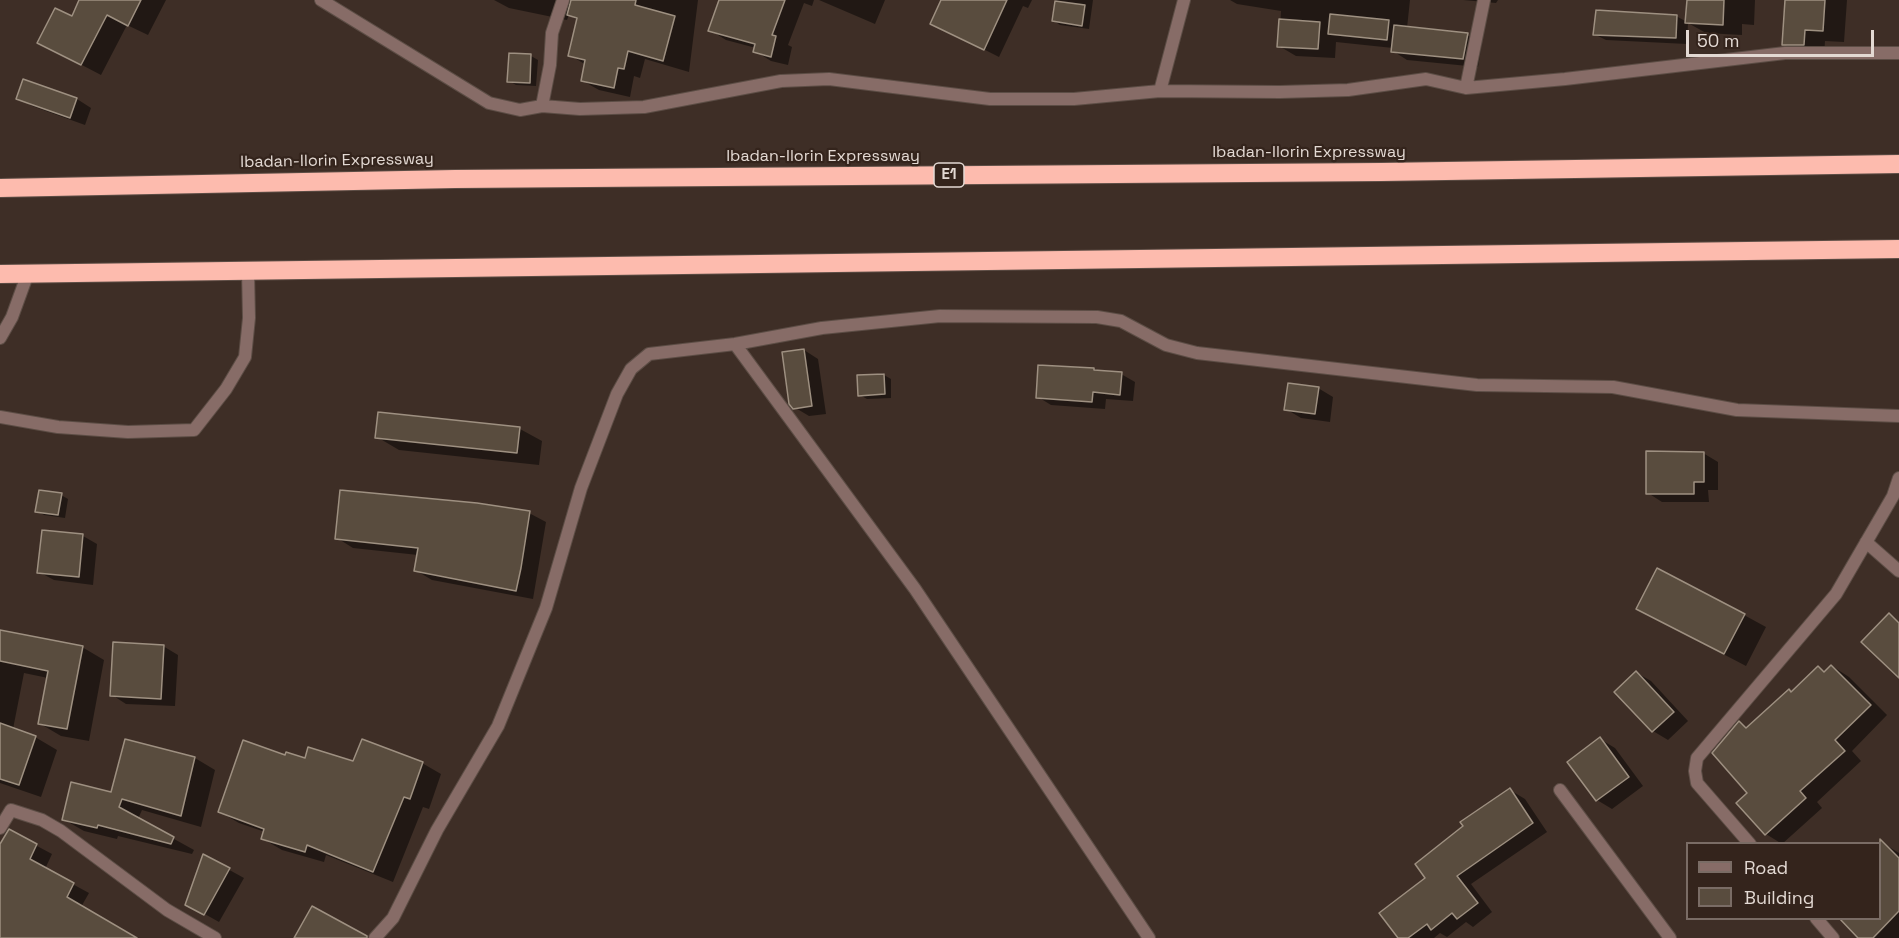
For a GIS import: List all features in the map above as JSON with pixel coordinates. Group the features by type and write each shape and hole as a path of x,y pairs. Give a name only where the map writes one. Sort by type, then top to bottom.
{"highway":[{"name":"Ibadan-Ilorin Expressway","path":"0,188 455,178 1381,172 1899,164"},
{"path":"0,274 1899,249"}],"street":[{"path":"321,0 489,103 520,110 542,106 580,109 644,107 781,81 840,81 990,99 1074,99 1160,91 1348,90 1426,79 1466,88 1565,79 1785,53 1899,53"},
{"path":"542,106 550,65 552,33 563,0"},
{"path":"1160,91 1185,0"},
{"path":"1466,88 1484,0"},
{"path":"0,417 58,426 128,432 194,430 226,389 245,357 249,318 248,271"},
{"path":"0,338 12,317 28,273"},
{"path":"375,938 393,918 437,830 498,726 546,609 585,477 617,394 632,369 649,354 735,344 822,328 940,316 1097,317 1121,321 1167,345 1197,353 1477,385 1613,387 1737,410 1899,416"},
{"path":"735,344 915,589 1149,938"},
{"path":"1749,842 1697,783 1695,771 1697,758 1836,594 1893,496 1899,478"},
{"path":"1866,542 1899,571"},
{"path":"1560,790 1670,938"},
{"path":"0,828 11,810 42,820 167,910 215,938"},
{"path":"1818,920 1833,938"}],"building":[{"path":"79,0 141,0 128,26 107,15 81,65 37,43 55,8 72,16"},
{"path":"571,0 636,0 635,5 675,16 663,61 628,51 624,69 618,68 614,88 581,81 585,60 568,56 577,18 567,15"},
{"path":"719,0 785,0 772,35 776,36 771,57 753,52 755,44 708,31"},
{"path":"941,0 1007,0 984,50 930,24"},
{"path":"1687,0 1724,0 1723,25 1685,23"},
{"path":"1785,0 1825,0 1823,31 1805,30 1804,45 1782,45"},
{"path":"1055,1 1085,5 1082,26 1052,21"},
{"path":"1596,10 1677,15 1676,38 1593,35"},
{"path":"1330,14 1389,20 1387,40 1328,34"},
{"path":"1279,19 1320,22 1318,49 1277,47"},
{"path":"1394,25 1468,33 1463,59 1391,52"},
{"path":"509,53 531,54 530,83 507,82"},
{"path":"23,79 77,98 70,118 16,99"},
{"path":"804,349 812,406 793,409 789,404 782,352"},
{"path":"1038,365 1122,372 1120,395 1093,392 1092,402 1036,398"},
{"path":"884,374 885,394 858,396 857,375"},
{"path":"1288,383 1319,387 1315,414 1284,410"},
{"path":"378,412 520,427 517,453 375,438"},
{"path":"1646,451 1704,452 1704,482 1694,482 1694,494 1646,494"},
{"path":"39,490 62,493 58,515 35,512"},
{"path":"340,490 477,503 530,511 516,591 414,571 418,548 335,539"},
{"path":"42,530 83,534 79,577 37,573"},
{"path":"1657,568 1745,614 1724,654 1636,609"},
{"path":"1889,613 1899,623 1899,678 1861,642"},
{"path":"0,630 83,646 67,729 38,724 48,671 0,661"},
{"path":"113,642 164,645 161,699 110,696"},
{"path":"1831,665 1871,705 1835,740 1845,751 1800,791 1806,798 1765,835 1736,803 1747,793 1712,753 1739,721 1746,728 1789,689 1791,692 1818,666 1824,672"},
{"path":"1636,671 1674,712 1652,732 1614,692"},
{"path":"0,723 36,736 19,785 0,779"},
{"path":"1600,737 1629,777 1596,801 1567,762"},
{"path":"125,739 195,757 181,816 122,799 119,807 174,837 171,844 98,825 97,828 62,820 71,782 111,792"},
{"path":"362,739 423,762 410,799 404,797 373,872 307,845 305,852 261,839 264,829 218,812 243,740 285,755 286,752 305,758 308,747 353,761"},
{"path":"1510,788 1533,823 1457,876 1478,903 1457,919 1452,913 1431,930 1427,924 1408,938 1398,938 1379,913 1425,878 1415,864 1463,826 1460,822"},
{"path":"9,829 37,844 30,859 74,883 67,897 137,938 0,938 0,844"},
{"path":"1880,839 1899,858 1899,911 1873,938 1858,938 1841,920 1881,920"},
{"path":"203,854 230,868 204,915 185,905"},
{"path":"312,906 367,936 367,938 294,938"}]}
